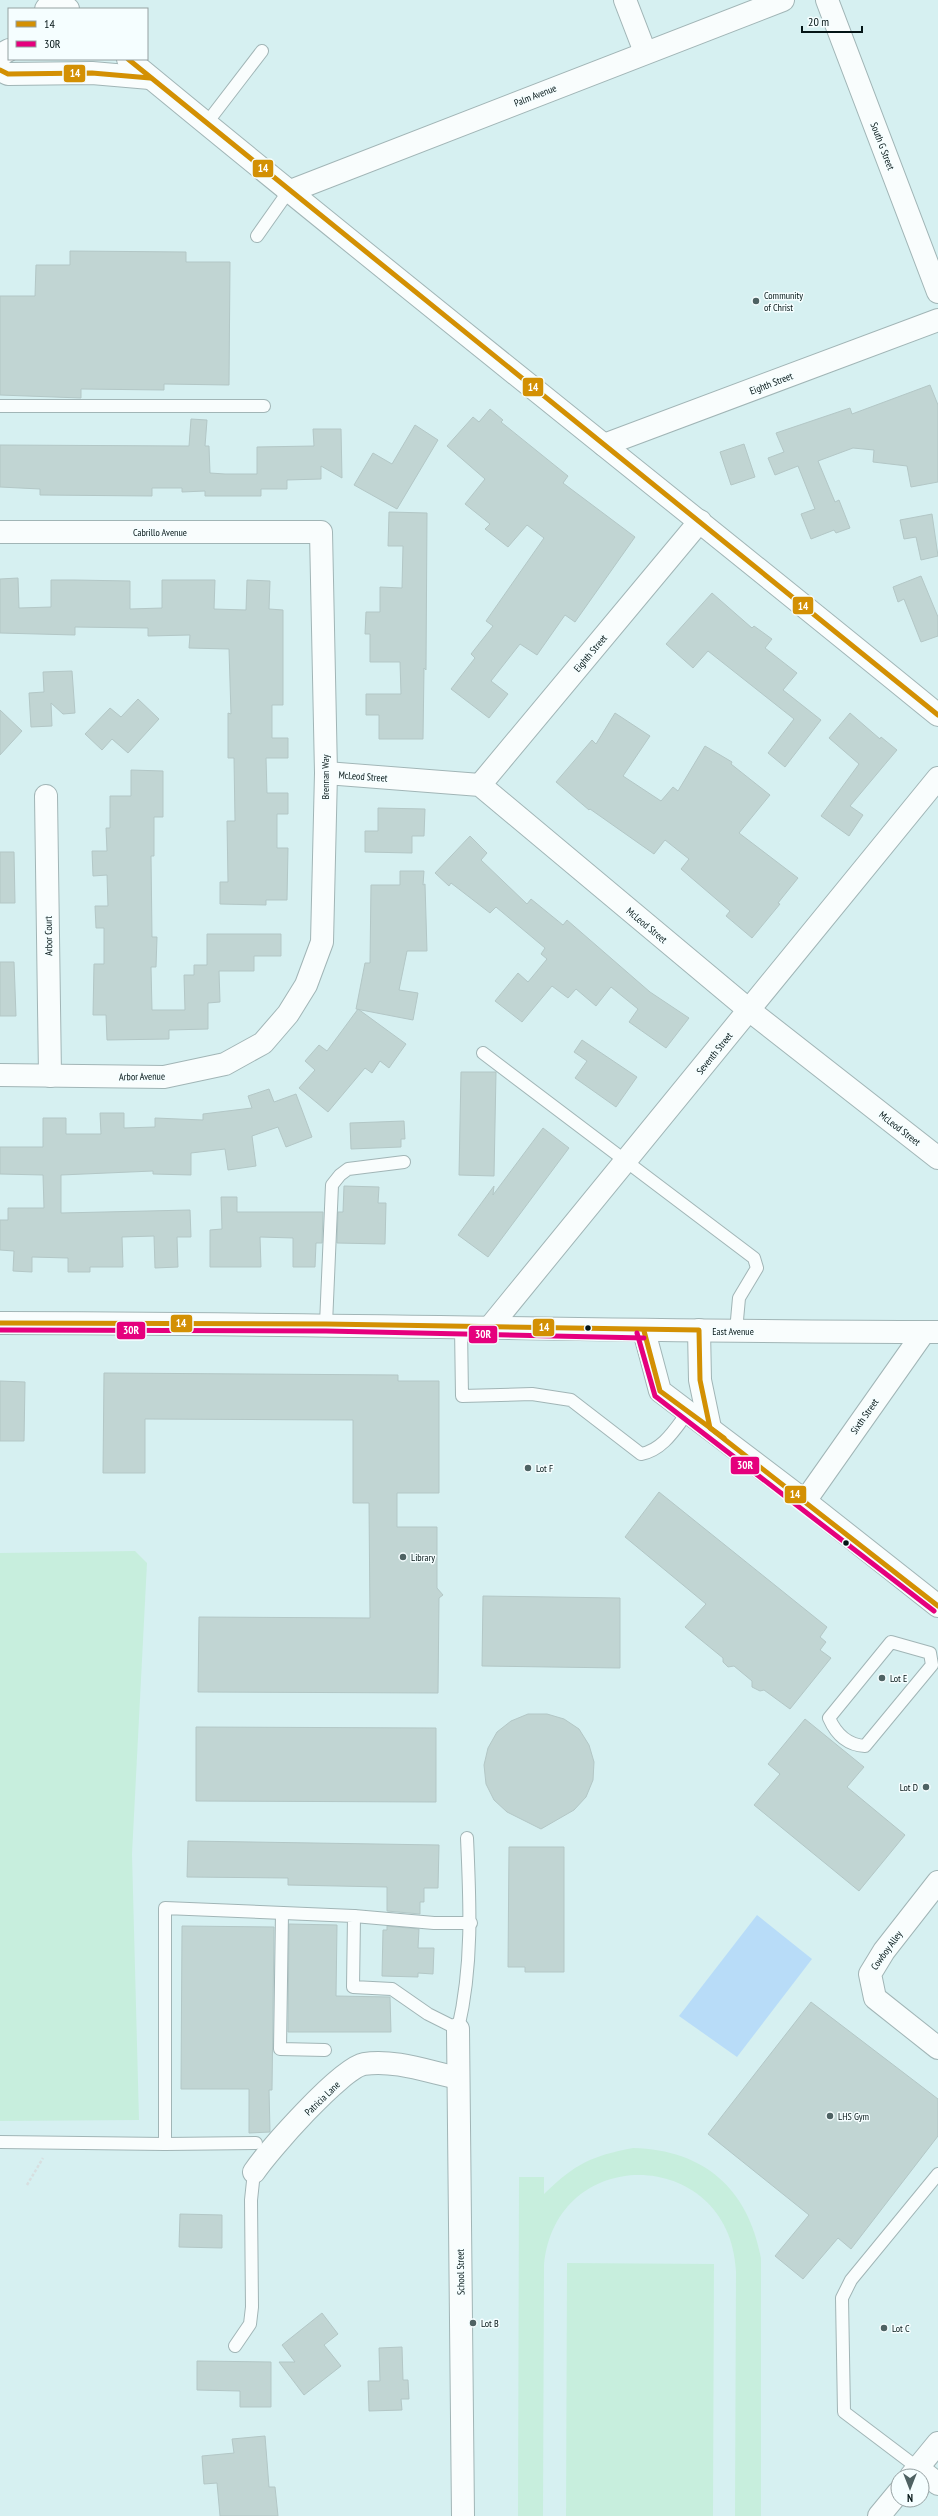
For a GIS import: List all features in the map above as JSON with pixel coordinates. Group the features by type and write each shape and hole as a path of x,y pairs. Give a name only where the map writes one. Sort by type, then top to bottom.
{"street":[{"path":"47,8 53,0"},
{"path":"57,0 67,8"},
{"path":"625,0 645,52"},
{"name":"Palm Avenue","path":"288,192 645,52 783,0"},
{"name":"South G Street","path":"828,0 938,292"},
{"path":"129,60 288,192 700,520 938,715"},
{"path":"0,70 8,74 92,73 150,78"},
{"name":"Eighth Street","path":"604,445 938,320"},
{"name":"Eighth Street","path":"480,785 700,520"},
{"name":"Cabrillo Avenue","path":"0,532 321,532"},
{"name":"Brennan Way","path":"288,1014 306,985 322,942 326,773 321,532"},
{"name":"McLeod Street","path":"326,773 480,785 749,1010 938,1158"},
{"name":"Seventh Street","path":"490,1327 938,778"},
{"name":"Arbor Court","path":"46,796 50,1076"},
{"name":"Arbor Avenue","path":"0,1075 164,1077 225,1064 263,1043 288,1014"},
{"name":"East Avenue","path":"0,1323 326,1324 644,1331 931,1332"},
{"path":"699,1330 700,1380 710,1428"},
{"path":"644,1331 660,1391 805,1501 938,1606"},
{"name":"Sixth Street","path":"805,1501 931,1332"},
{"name":"Cowboy Alley","path":"938,1882 884,1951 870,1974 875,1998 938,2048"},
{"name":"School Street","path":"458,2029 464,2516"},
{"name":"Patricia Lane","path":"254,2172 273,2146 332,2087 363,2064 389,2064 458,2078"},
{"path":"918,2468 938,2443"},
{"path":"879,2516 890,2502"}],"lane":[{"path":"206,124 262,51"},
{"path":"257,236 288,192"},
{"path":"0,406 264,406"},
{"path":"483,1053 754,1258 757,1268 739,1298 736,1331"},
{"path":"326,1324 332,1185 340,1175 348,1169 404,1162"},
{"path":"461,1327 462,1396 532,1394 571,1400 641,1454 653,1452 661,1446 688,1412"},
{"path":"891,1642 934,1649 932,1666 865,1746 854,1745 835,1732 829,1718 891,1642"},
{"path":"354,1916 353,1987 392,1989 428,2014 458,2029 466,1995 471,1923 467,1838"},
{"path":"166,2144 166,1908 354,1916 434,1923 471,1923"},
{"path":"282,1913 280,2049 325,2050"},
{"path":"0,2142 166,2144 256,2143"},
{"path":"234,2346 250,2324 252,2307 251,2200 254,2172"},
{"path":"910,2468 844,2412 842,2298 851,2280 938,2174"}],"path":[{"path":"27,2185 54,2143"}],"green space":[{"path":"135,1551 147,1563 132,1854 139,2120 0,2121 0,1553"},
{"path":"633,2148 659,2150 682,2156 702,2165 719,2178 734,2193 746,2212 755,2234 761,2258 761,2516 735,2516 736,2271 727,2230 705,2200 676,2182 642,2175 608,2180 578,2196 555,2225 544,2265 543,2516 518,2516 519,2177 544,2177 544,2194 565,2175 584,2163 606,2154"},
{"path":"567,2263 714,2264 713,2516 566,2516"}],"water":[{"path":"757,1915 812,1959 737,2057 679,2016"}],"building":[{"path":"70,251 186,252 186,262 230,262 229,385 164,384 164,390 81,389 81,398 0,395 0,296 35,296 36,265 70,265"},
{"path":"930,385 938,405 938,482 911,487 907,466 873,462 874,450 853,448 818,461 835,502 839,500 850,528 836,533 834,530 811,539 801,514 815,509 798,466 775,475 768,458 784,452 776,433 850,408 852,414"},
{"path":"490,409 503,420 501,422 568,476 563,483 635,537 575,622 565,615 537,655 520,644 491,681 508,694 489,718 451,689 475,658 471,654 493,626 486,621 544,538 527,525 508,547 485,529 490,524 465,504 485,479 447,446 473,417 479,422"},
{"path":"191,419 207,420 205,446 209,446 210,473 225,474 257,474 257,447 314,446 313,429 341,429 342,478 321,466 321,479 287,480 287,489 261,489 261,496 205,496 205,491 182,492 182,488 152,488 152,496 40,495 40,489 0,487 0,445 189,446"},
{"path":"415,425 438,440 397,509 354,485 373,453 392,464"},
{"path":"744,444 755,477 731,485 720,452"},
{"path":"389,512 427,513 426,670 424,668 423,739 379,739 379,715 366,715 366,694 401,694 400,662 370,662 370,634 365,634 366,612 380,612 380,587 402,588 403,546 388,546"},
{"path":"932,514 938,556 921,560 916,537 904,539 900,520"},
{"path":"921,576 938,617 938,636 921,642 904,599 898,602 893,587"},
{"path":"18,578 19,608 51,607 51,580 130,581 130,609 162,608 162,580 215,580 214,609 246,610 247,580 270,581 269,609 283,610 283,705 272,705 272,738 288,738 288,758 266,758 267,793 288,793 288,814 277,814 277,848 288,848 287,900 266,900 266,905 220,904 220,882 228,882 227,821 235,821 234,758 228,758 228,713 231,714 229,649 189,648 190,635 148,636 148,628 75,627 75,635 0,633 0,579"},
{"path":"712,593 752,628 754,626 772,639 765,648 797,673 783,690 821,720 785,767 768,753 794,719 708,651 693,668 666,644"},
{"path":"72,671 75,713 63,714 51,703 52,726 31,727 29,693 44,692 43,672"},
{"path":"138,699 159,719 128,753 112,739 102,750 85,734 110,708 121,717"},
{"path":"0,710 22,731 0,755"},
{"path":"615,713 650,736 623,776 661,801 673,787 678,791 705,746 732,762 731,764 770,795 739,833 798,878 778,903 780,904 752,938 726,916 730,911 681,869 689,859 665,840 654,854 590,809 589,810 556,782 592,740 596,744"},
{"path":"850,713 880,739 881,737 897,750 850,806 863,815 849,836 821,816 859,764 829,738"},
{"path":"131,770 163,771 163,817 154,817 154,856 151,856 152,937 157,937 156,967 151,967 152,1010 185,1010 184,975 194,975 194,965 207,965 207,934 281,934 281,956 254,956 254,971 219,971 220,1002 208,1003 208,1029 169,1030 169,1039 107,1040 106,1015 93,1015 94,964 104,964 104,928 96,928 95,906 108,906 107,875 93,876 92,851 107,851 106,828 110,828 110,796 131,796"},
{"path":"378,808 425,809 424,836 412,836 412,853 365,852 365,831 378,831"},
{"path":"470,836 487,853 481,860 527,904 531,899 563,925 567,920 650,992 689,1018 666,1048 629,1022 638,1009 611,987 596,1006 576,989 568,998 552,986 522,1022 495,1001 518,973 528,982 547,959 541,954 545,948 496,907 490,913 451,883 449,886 435,873"},
{"path":"0,852 14,852 15,903 0,903"},
{"path":"400,871 424,871 423,885 425,884 427,951 407,951 399,990 418,993 413,1020 356,1009 365,963 370,963 371,885 400,885"},
{"path":"0,962 14,962 16,1016 0,1016"},
{"path":"358,1009 406,1044 389,1068 380,1061 372,1073 365,1068 328,1112 299,1088 315,1070 305,1061 319,1045 327,1051"},
{"path":"582,1040 637,1077 616,1107 575,1078 587,1061 574,1052"},
{"path":"461,1072 496,1072 494,1176 459,1175"},
{"path":"269,1089 274,1102 296,1094 312,1137 286,1147 278,1127 252,1136 256,1166 228,1170 225,1149 191,1153 191,1175 153,1174 153,1171 61,1175 61,1213 190,1210 191,1237 177,1237 178,1267 155,1268 154,1236 122,1237 123,1267 90,1267 90,1272 68,1272 68,1258 32,1257 32,1272 13,1271 14,1251 0,1250 0,1220 8,1220 8,1208 44,1208 43,1175 0,1174 0,1147 43,1147 43,1118 66,1118 66,1134 101,1134 100,1113 124,1113 124,1128 155,1127 155,1118 203,1120 203,1114 252,1108 248,1096"},
{"path":"404,1121 405,1139 401,1139 401,1147 351,1149 350,1123"},
{"path":"543,1128 569,1148 488,1257 458,1235 494,1186 493,1195"},
{"path":"344,1186 379,1187 378,1203 386,1203 385,1244 337,1243 338,1212 343,1212"},
{"path":"221,1197 237,1197 237,1212 323,1212 322,1243 316,1243 315,1267 293,1267 293,1238 260,1237 261,1267 210,1267 210,1230 222,1229"},
{"path":"104,1373 398,1375 398,1381 439,1381 439,1493 397,1493 397,1527 437,1527 437,1588 443,1595 439,1598 438,1693 198,1692 199,1617 370,1618 369,1503 353,1503 353,1420 145,1419 145,1473 103,1473"},
{"path":"0,1381 25,1382 24,1441 0,1441"},
{"path":"659,1492 827,1627 820,1637 826,1642 820,1650 831,1658 790,1709 764,1690 760,1691 752,1687 752,1681 734,1666 728,1667 723,1662 723,1658 685,1627 706,1604 625,1537"},
{"path":"483,1596 620,1598 620,1668 482,1666"},
{"path":"528,1714 547,1714 564,1719 579,1729 589,1745 594,1762 593,1780 586,1797 574,1810 541,1829 507,1812 494,1800 486,1784 484,1765 488,1748 497,1732 511,1721"},
{"path":"805,1719 864,1767 847,1787 905,1835 859,1891 754,1805 780,1774 768,1764"},
{"path":"196,1727 436,1728 436,1802 196,1801"},
{"path":"188,1841 439,1845 438,1888 424,1888 424,1902 420,1902 420,1914 387,1911 387,1887 288,1885 288,1878 187,1877"},
{"path":"509,1847 564,1847 564,1972 525,1972 525,1967 508,1967"},
{"path":"289,1924 337,1925 336,1996 390,1997 391,2032 288,2032"},
{"path":"182,1926 274,1927 272,2090 269,2090 270,2132 249,2133 249,2089 181,2089"},
{"path":"387,1926 419,1929 418,1948 434,1948 433,1974 418,1973 418,1977 382,1976 383,1930 387,1930"},
{"name":"LHS Gym","path":"811,2002 938,2099 938,2136 851,2249 838,2238 803,2279 775,2256 809,2215 708,2134"},
{"path":"180,2214 222,2215 222,2248 179,2247"},
{"path":"322,2313 338,2334 324,2345 341,2366 304,2395 279,2362 295,2362 282,2345"},
{"path":"402,2347 403,2380 408,2380 409,2399 401,2399 402,2410 369,2411 368,2381 380,2381 379,2348"},
{"path":"197,2361 271,2362 271,2407 240,2407 240,2391 197,2390"},
{"path":"265,2436 269,2487 275,2487 278,2516 220,2516 217,2483 204,2484 202,2456 234,2453 232,2439"}],"transit line":[{"name":"14","path":"129,60 938,715"},
{"name":"14","path":"0,70 8,74 92,73 150,78"},
{"name":"14","path":"0,1323 326,1324 699,1330 700,1380 710,1428 938,1606"},
{"name":"30R","path":"0,1330 326,1331 644,1338"},
{"name":"14","path":"644,1331 660,1391 724,1438"},
{"name":"30R","path":"637,1333 655,1396 934,1611"}],"place":[{"name":"Community of Christ","path":"756,301"},
{"name":"Lot F","path":"528,1468"},
{"name":"Library","path":"403,1557"},
{"name":"Lot E","path":"882,1678"},
{"name":"Lot D","path":"926,1787"},
{"name":"LHS Gym","path":"830,2116"},
{"name":"Lot B","path":"473,2323"},
{"name":"Lot C","path":"884,2328"}]}
